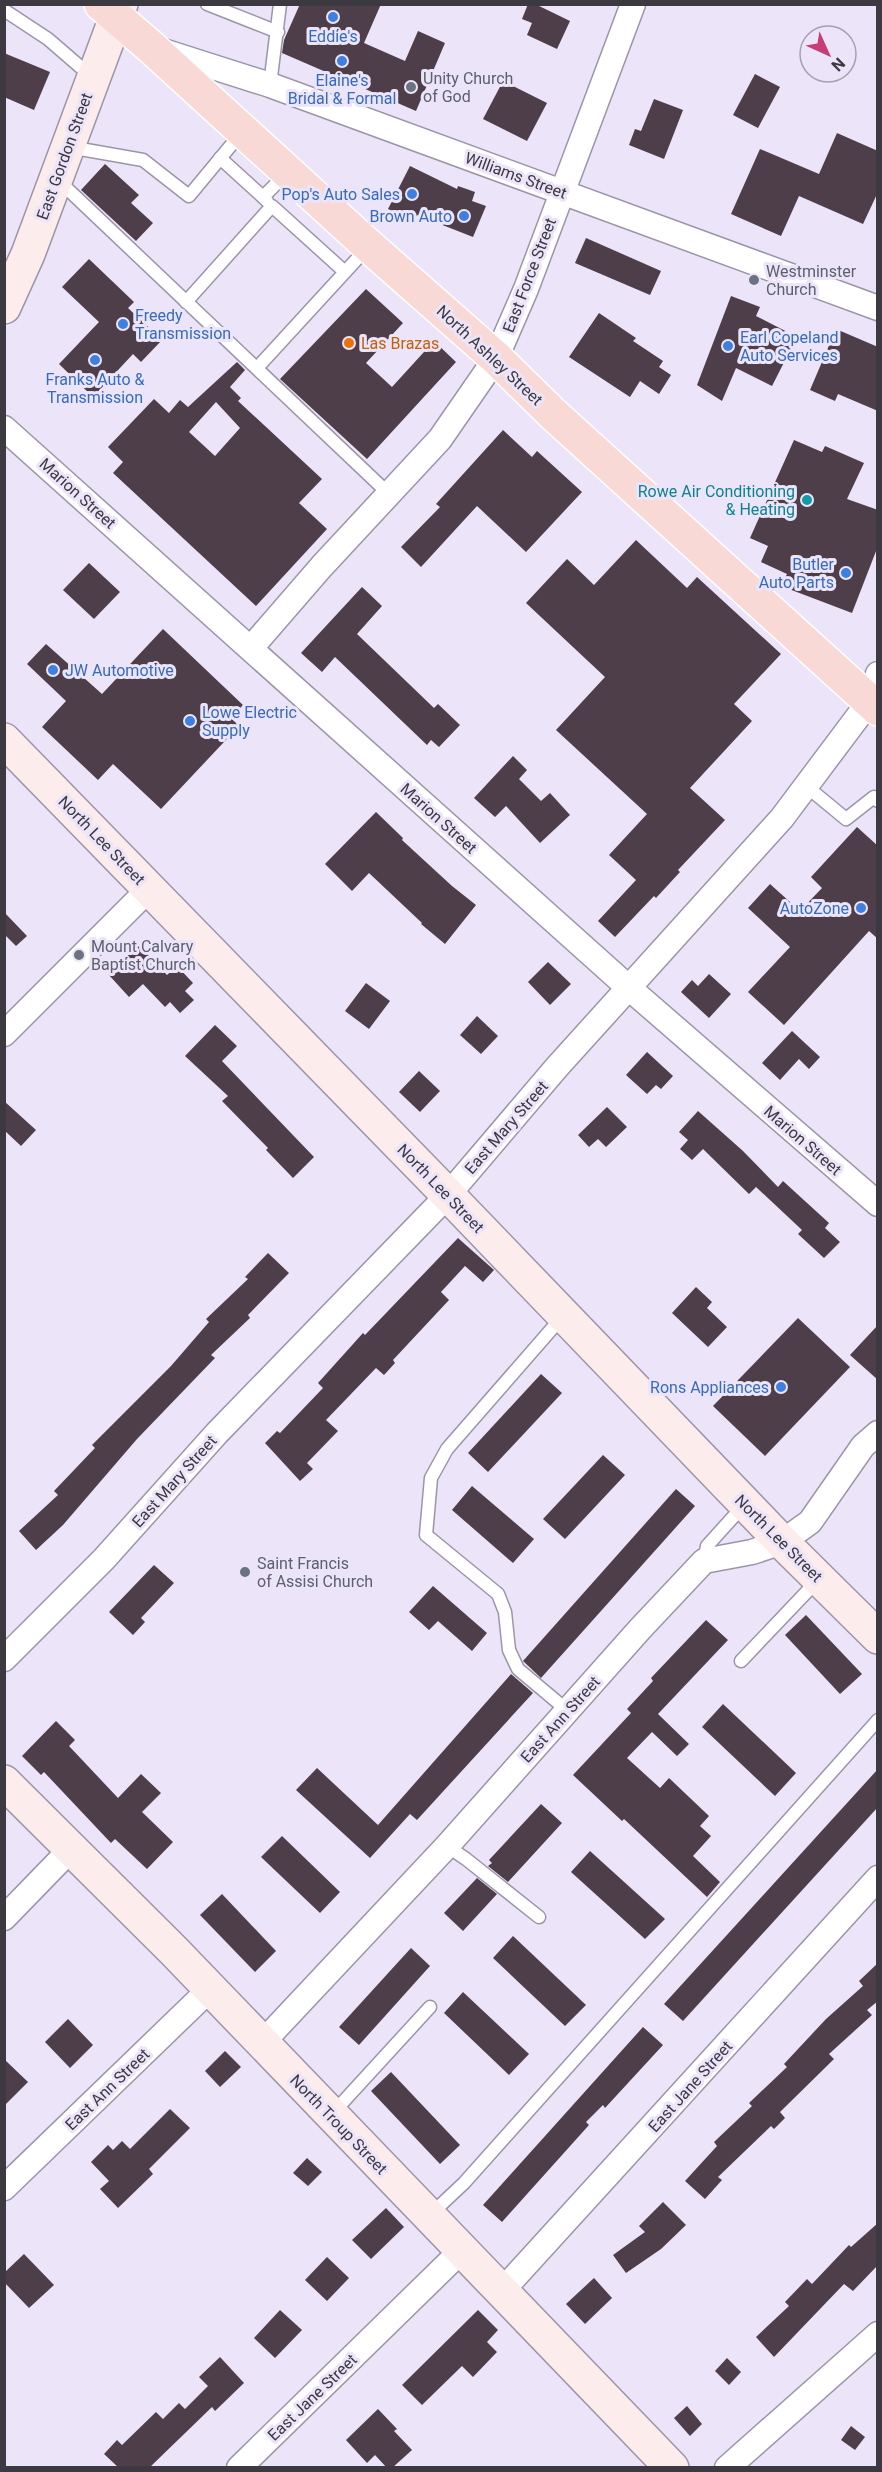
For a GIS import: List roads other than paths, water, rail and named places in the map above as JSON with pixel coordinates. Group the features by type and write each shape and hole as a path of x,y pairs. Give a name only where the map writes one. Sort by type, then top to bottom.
{"main road":[{"name":"North Ashley Street","path":"112,9 287,172 496,358 553,414 875,695"}],"street":[{"name":"East Force Street","path":"251,648 440,440 496,358 526,289 633,4"},
{"name":"East Gordon Street","path":"4,308 28,254 56,178 92,78 112,9"},
{"name":"Williams Street","path":"152,48 270,86 878,308"},
{"name":"Marion Street","path":"4,428 629,988 878,1204"},
{"name":"East Mary Street","path":"4,1659 104,1558 218,1433 448,1195 557,1067 782,818 875,695"},
{"name":"North Lee Street","path":"4,740 448,1195 782,1542 878,1637"},
{"path":"4,1034 149,889"},
{"path":"704,1561 752,1552 782,1542 810,1522 863,1446 878,1433"},
{"name":"East Ann Street","path":"261,2043 447,1846 704,1561"},
{"name":"North Troup Street","path":"4,1782 261,2043 672,2468"},
{"path":"4,1918 71,1849"},
{"name":"East Jane Street","path":"501,2292 878,1878"},
{"name":"East Ann Street","path":"4,2188 209,1990"},
{"name":"East Jane Street","path":"239,2468 462,2250"},
{"path":"727,2468 878,2334"}],"lane":[{"path":"207,4 278,32"},
{"path":"270,86 280,4"},
{"path":"4,10 48,39 92,78"},
{"path":"67,147 143,160 189,196 243,131"},
{"path":"220,158 345,272"},
{"path":"186,302 268,202 287,172"},
{"path":"56,178 389,494"},
{"path":"256,368 369,246"},
{"path":"806,786 846,819 874,797 878,801"},
{"path":"564,1315 447,1449 431,1478 426,1534 498,1594 505,1612 509,1650 518,1669 568,1711"},
{"path":"704,1561 708,1546 745,1504"},
{"path":"741,1661 819,1579"},
{"path":"429,2216 464,2183 878,1720"},
{"path":"447,1846 539,1917"},
{"path":"331,2115 430,2007"}],"place":[{"name":"Eddie's","path":"333,17"},
{"name":"Elaine's Bridal & Formal","path":"342,61"},
{"name":"Unity Church of God","path":"411,87"},
{"name":"Pop's Auto Sales","path":"412,194"},
{"name":"Brown Auto","path":"464,216"},
{"name":"Westminster Church","path":"754,280"},
{"name":"Freedy Transmission","path":"123,324"},
{"name":"Las Brazas","path":"349,343"},
{"name":"Earl Copeland Auto Services","path":"728,346"},
{"name":"Franks Auto & Transmission","path":"95,360"},
{"name":"Rowe Air Conditioning & Heating","path":"807,500"},
{"name":"Butler Auto Parts","path":"846,573"},
{"name":"JW Automotive","path":"53,670"},
{"name":"Lowe Electric Supply","path":"190,721"},
{"name":"AutoZone","path":"861,908"},
{"name":"Mount Calvary Baptist Church","path":"79,955"},
{"name":"Rons Appliances","path":"781,1387"},
{"name":"Saint Francis of Assisi Church","path":"245,1572"}]}
